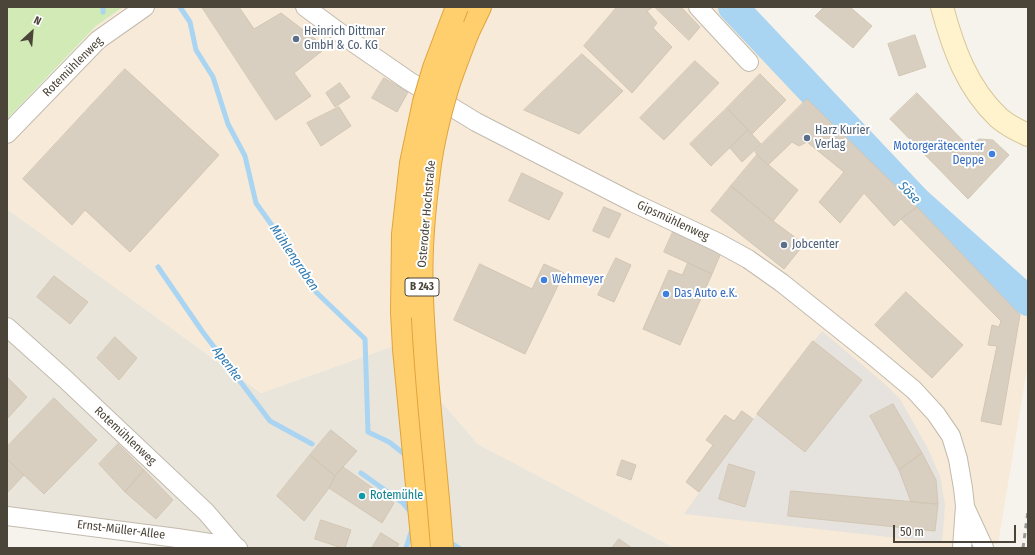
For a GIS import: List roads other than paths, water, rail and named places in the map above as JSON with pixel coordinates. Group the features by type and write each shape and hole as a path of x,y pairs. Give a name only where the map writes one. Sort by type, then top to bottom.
{"highway":[{"name":"Osteroder Hochstraße","path":"423,548 404,349 402,312 403,234 411,163 422,110 434,68 457,7"},
{"name":"Osteroder Hochstraße","path":"442,548 426,365 422,297 422,240 428,180 435,136 448,85 468,32 480,7"}],"main road":[{"path":"942,7 949,33 963,70 981,99 1000,119 1028,135"}],"street":[{"name":"Rotemühlenweg","path":"7,134 98,40 144,7"},
{"name":"Gipsmühlenweg","path":"305,7 409,81 476,122 634,203 717,242 748,259 872,355 914,390 936,414 951,436 958,459 964,488 965,506 962,548"},
{"path":"698,7 749,62"},
{"name":"Rotemühlenweg","path":"7,327 64,378 206,512 237,548"},
{"name":"Gipsmühlenweg","path":"965,506 984,548"},
{"name":"Ernst-Müller-Allee","path":"10,520 177,543 237,548"}],"waterway":[{"name":"Apenke","path":"103,7 103,12"},
{"name":"Mühlengraben","path":"180,7 190,22 196,50 213,77 228,124 245,156 256,203 301,266 316,292 365,339 368,432 389,442 408,457"},
{"name":"Söse","path":"733,7 917,202 1028,301"},
{"name":"Apenke","path":"158,267 202,331 270,421 312,444"},
{"name":"Apenke","path":"361,473 403,503 412,514"},
{"name":"Mühlengraben","path":"403,503 412,493"},
{"name":"Apenke","path":"406,548 413,526"},
{"name":"Mühlengraben","path":"448,541 459,548"}],"railway":[{"path":"1023,548 1028,511"}],"place":[{"name":"Heinrich Dittmar GmbH & Co. KG","path":"296,39"},
{"name":"Harz Kurier Verlag","path":"807,138"},
{"name":"Motorgerätecenter Deppe","path":"992,154"},
{"name":"Jobcenter","path":"784,245"},
{"name":"Wehmeyer","path":"544,280"},
{"name":"Das Auto e.K.","path":"666,294"},
{"name":"Rotemühle","path":"362,496"}]}
